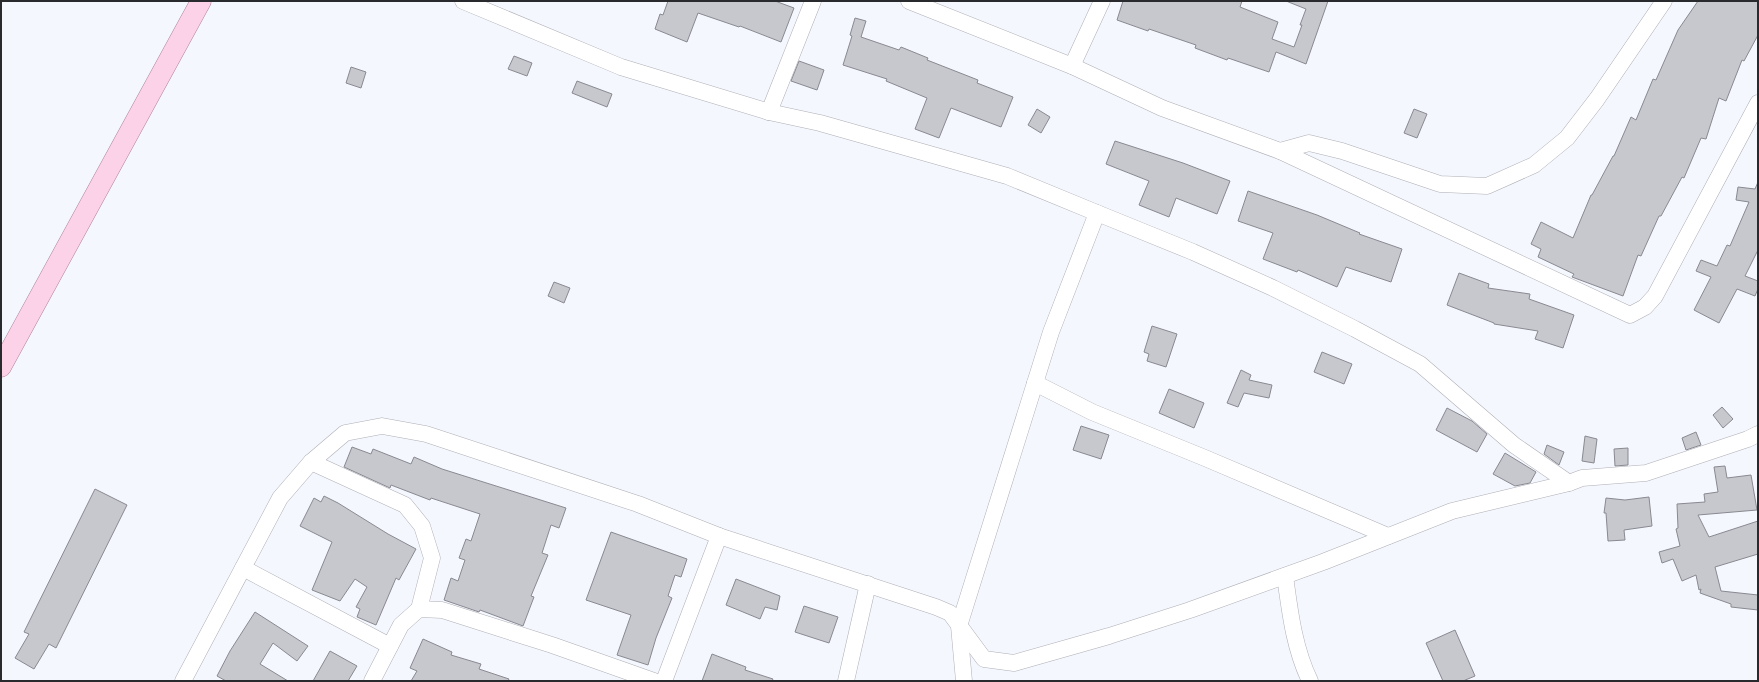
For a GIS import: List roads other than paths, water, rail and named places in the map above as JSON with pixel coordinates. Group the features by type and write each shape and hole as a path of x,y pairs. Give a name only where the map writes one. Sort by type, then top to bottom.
{"main road":[{"path":"1,367 201,1"}],"street":[{"path":"463,1 621,67 769,112 820,123 1007,176 1193,252 1272,288 1420,364 1514,445 1569,483"},
{"path":"769,112 813,1"},
{"path":"909,1 1072,66 1162,108 1280,151 1630,315 1645,307 1655,296 1758,103"},
{"path":"1072,66 1102,1"},
{"path":"1280,151 1309,143 1342,151 1440,184 1487,186 1534,165 1568,138 1597,99 1664,1"},
{"path":"964,681 959,626 1051,332 1096,213"},
{"path":"1035,383 1092,412 1388,536"},
{"path":"184,681 280,498 311,462 346,433 382,426 426,434 638,504 719,536 868,584 950,613 984,659 1014,663 1190,610 1285,576 1452,511 1569,483 1582,478 1646,473 1748,439 1758,434"},
{"path":"311,462 405,505 422,526 432,558 419,609 401,625 372,681"},
{"path":"664,681 719,536"},
{"path":"243,568 390,646"},
{"path":"1285,576 1292,625 1302,664 1310,681"},
{"path":"846,681 868,584"},
{"path":"419,609 442,610 552,645 654,681"}]}
